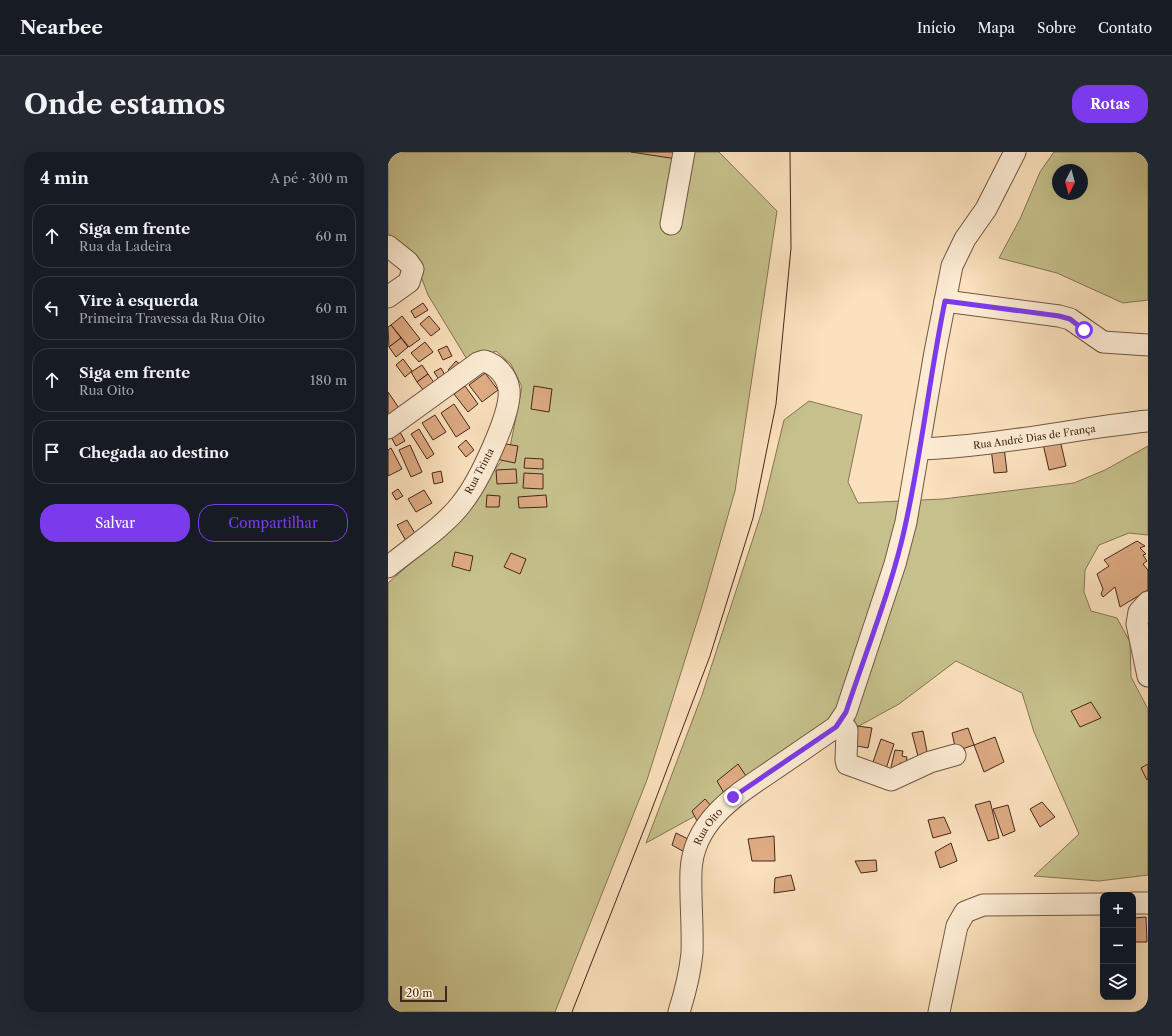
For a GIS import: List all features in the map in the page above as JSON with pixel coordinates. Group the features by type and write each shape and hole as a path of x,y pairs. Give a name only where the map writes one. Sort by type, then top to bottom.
{"street":[{"path":"671,224 684,152"},
{"name":"Rua Oito","path":"679,1012 686,989 692,954 691,871 693,854 700,836 714,815 733,797 836,727 846,712 895,564 906,522 920,449 934,352 952,266 965,239 986,209 1015,152"},
{"path":"388,246 408,262 413,269 409,282 388,297"},
{"path":"945,301 1059,316 1070,319 1102,342 1148,345"},
{"name":"Rua Trinta","path":"388,428 478,363 484,361 496,366 507,382 509,389 508,400 504,417 494,444 462,503 451,515 388,567"},
{"name":"Rua André Dias de França","path":"920,449 967,446 1053,435 1148,420"},
{"path":"1148,602 1139,612 1137,624 1148,676"},
{"path":"841,721 847,730 847,764 891,780 930,762 955,754"},
{"path":"1136,903 1148,903"},
{"path":"938,1012 957,926 965,912 983,905 1100,904"}],"shaded area":[{"path":"388,152 719,152 777,211 735,491 702,606 647,780 555,1012 388,1012 388,583 439,538 509,452 522,387 511,364 496,351 468,361 428,295 416,263 388,233"},
{"path":"1054,152 1148,152 1148,300 1123,303 1057,273 999,258 1020,219 1040,172"},
{"path":"809,401 862,415 848,482 858,503 943,499 1074,483 1105,470 1148,446 1148,535 1129,533 1099,545 1085,570 1084,592 1091,611 1117,618 1130,642 1131,677 1148,709 1148,875 1099,881 1034,876 1079,834 1034,732 1022,693 956,661 899,704 646,843 702,695 762,511 784,420"}],"building":[{"path":"631,152 678,152 677,159"},
{"path":"423,303 428,310 415,318 411,311"},
{"path":"402,316 420,339 409,347 391,325"},
{"path":"429,316 440,329 431,336 420,324"},
{"path":"391,325 401,338 389,347 388,327"},
{"path":"401,338 408,347 396,357 389,347"},
{"path":"425,342 433,352 419,362 411,353"},
{"path":"447,346 452,356 443,360 438,350"},
{"path":"403,359 412,371 405,377 396,365"},
{"path":"456,361 462,366 454,375 448,370"},
{"path":"422,365 428,374 417,382 411,372"},
{"path":"441,368 446,377 440,381 434,372"},
{"path":"485,373 498,390 482,402 469,385"},
{"path":"428,374 435,384 424,391 417,382"},
{"path":"465,386 478,404 468,412 454,394"},
{"path":"534,386 552,389 549,412 531,409"},
{"path":"388,392 401,411 388,420"},
{"path":"454,404 470,428 456,437 441,413"},
{"path":"435,415 446,432 433,440 422,423"},
{"path":"419,429 434,454 427,459 411,434"},
{"path":"400,432 405,441 396,446 391,437"},
{"path":"466,440 474,450 466,457 458,447"},
{"path":"1060,440 1066,466 1049,470 1043,444"},
{"path":"500,443 518,446 515,463 496,459"},
{"path":"410,445 422,472 411,477 399,450"},
{"path":"1004,447 1007,472 994,473 991,448"},
{"path":"391,448 402,469 388,476 388,450"},
{"path":"525,458 543,459 543,469 524,468"},
{"path":"516,469 517,483 497,484 496,470"},
{"path":"441,471 443,482 434,484 432,473"},
{"path":"524,473 543,474 543,489 523,488"},
{"path":"398,489 403,496 396,500 392,493"},
{"path":"424,490 432,503 416,512 408,499"},
{"path":"487,495 500,496 499,507 486,507"},
{"path":"546,495 547,507 519,508 518,497"},
{"path":"407,520 416,535 406,541 397,525"},
{"path":"1137,541 1145,546 1140,548 1146,554 1143,555 1147,561 1143,564 1148,570 1148,590 1120,607 1115,587 1103,597 1101,594 1103,589 1097,574 1109,566 1104,560"},
{"path":"455,552 473,556 470,571 452,566"},
{"path":"511,553 526,559 520,574 504,567"},
{"path":"1091,702 1101,718 1080,727 1071,711"},
{"path":"858,726 872,728 868,748 852,745"},
{"path":"968,728 974,745 956,751 952,733"},
{"path":"923,731 928,757 919,760 912,733"},
{"path":"995,737 1004,762 984,772 974,745"},
{"path":"881,739 894,744 886,769 872,765"},
{"path":"895,750 903,751 902,756 907,757 906,764 900,763 897,770 891,767"},
{"path":"738,764 746,776 724,793 717,781"},
{"path":"1148,764 1148,779 1147,780 1141,768"},
{"path":"705,799 713,808 698,823 692,811"},
{"path":"990,801 999,838 988,841 975,805"},
{"path":"1042,802 1055,817 1040,827 1030,809"},
{"path":"1008,805 1015,831 1003,836 993,809"},
{"path":"944,817 951,833 933,838 928,820"},
{"path":"676,833 690,840 686,853 672,845"},
{"path":"774,836 775,861 752,861 748,839"},
{"path":"951,843 957,861 940,868 935,852"},
{"path":"876,860 877,871 861,873 855,861"},
{"path":"791,875 795,890 774,893 775,878"},
{"path":"1146,917 1147,942 1136,942 1136,918"}],"tram line":[{"path":"572,1012 647,822 710,656 753,518 776,404 791,248 790,152"}],"route":[{"path":"733,797 836,727 846,712 895,564 906,522 920,449 934,352 945,301 1059,316 1070,319 1084,330"}]}
